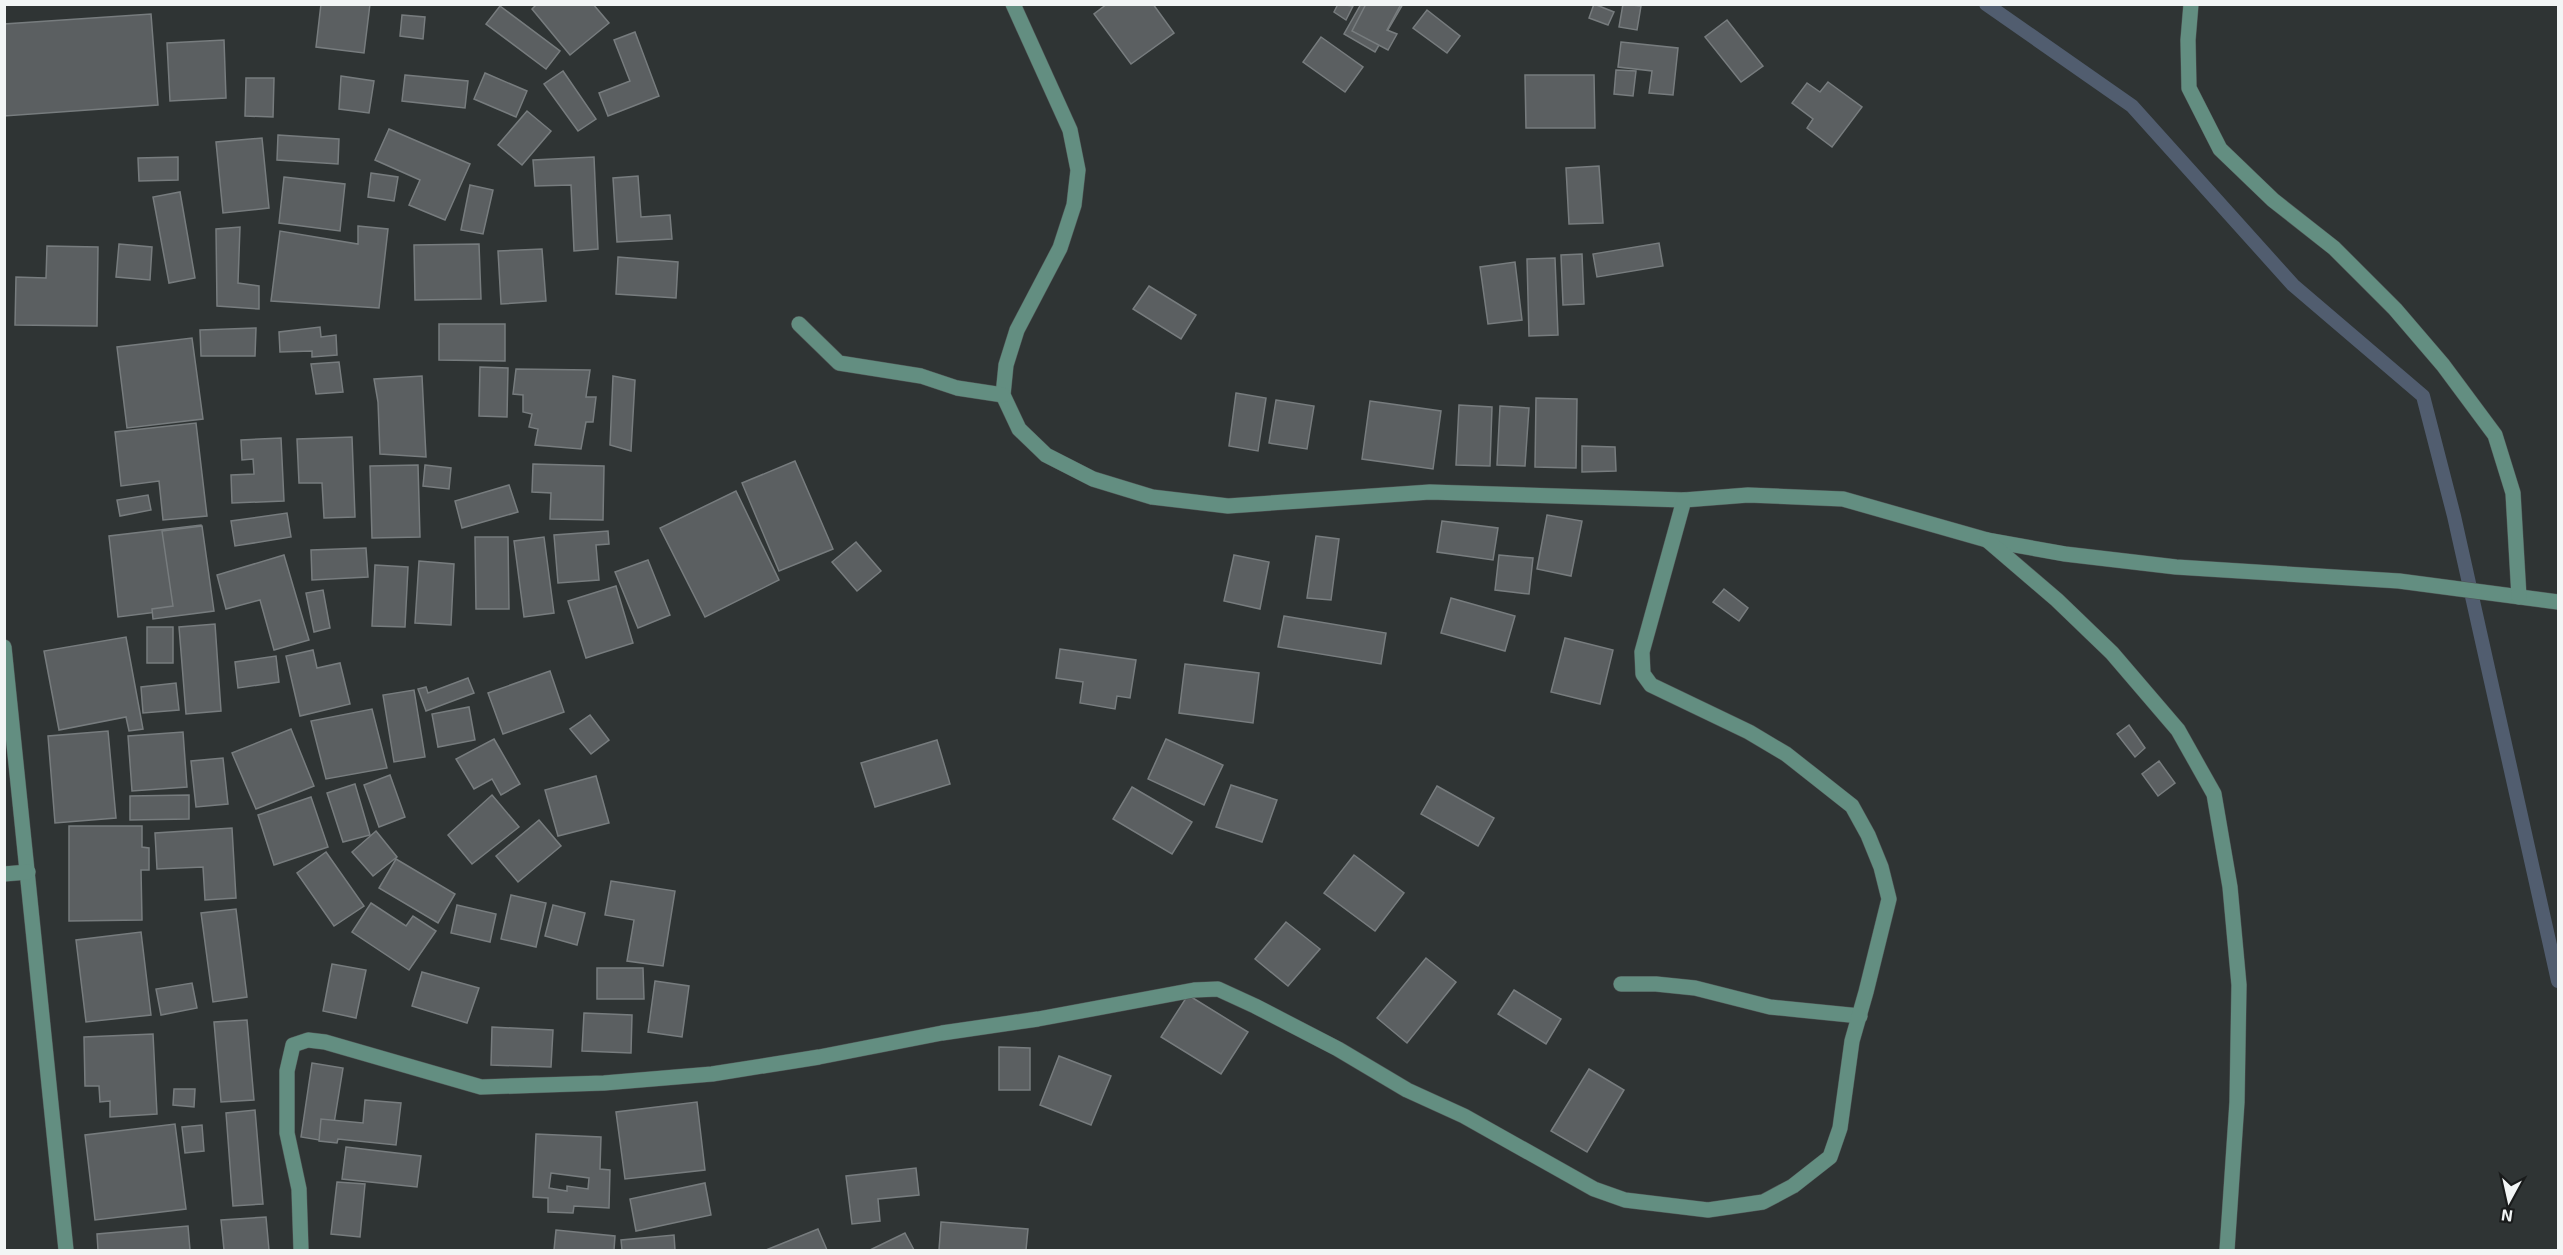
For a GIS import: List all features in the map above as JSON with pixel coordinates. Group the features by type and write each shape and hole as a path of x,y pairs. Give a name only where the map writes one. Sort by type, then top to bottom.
{"street":[{"path":"1013,4 1070,130 1078,170 1074,205 1064,237 1017,330 1006,365 1003,395 1019,429 1046,455 1093,479 1152,497 1228,506 1430,492 1684,500 1748,495 1842,499 1988,540 2065,554 2176,567 2399,581 2559,602"},
{"path":"2191,4 2188,40 2189,88 2220,149 2273,200 2334,248 2395,309 2444,365 2495,435 2513,493 2519,597"},
{"path":"799,324 839,363 921,376 957,388 1003,395"},
{"path":"301,1251 299,1188 287,1133 287,1071 293,1046 308,1040 325,1042 481,1087 604,1083 712,1074 1194,990 1218,989 1338,1049 1407,1090 1464,1116 1594,1189 1625,1200 1708,1210 1763,1202 1793,1186 1830,1157 1840,1128 1852,1041 1889,899 1881,867 1868,835 1852,806 1786,754 1749,732 1651,685 1643,674 1642,652 1684,500"},
{"path":"1988,540 2057,600 2112,653 2178,730 2214,794 2230,887 2239,985 2236,1102 2227,1251"},
{"path":"4,647 66,1251"},
{"path":"4,874 28,872"},
{"path":"1621,984 1656,984 1695,988 1770,1007 1860,1016"}],"building":[{"path":"321,4 370,4 364,53 316,47"},
{"path":"537,4 593,4 609,23 570,55 532,9"},
{"path":"1107,4 1153,4 1174,33 1131,64 1094,14"},
{"path":"1338,4 1353,6 1346,20 1334,12"},
{"path":"1361,4 1403,4 1375,52 1344,34"},
{"path":"1366,4 1401,4 1387,30 1397,34 1388,50 1352,31"},
{"path":"1594,4 1614,12 1608,25 1589,18"},
{"path":"1623,4 1641,6 1637,30 1619,27"},
{"path":"500,6 560,51 546,69 486,24"},
{"path":"1427,10 1460,36 1447,53 1413,28"},
{"path":"151,14 158,105 4,116 4,24"},
{"path":"402,15 425,17 423,39 400,36"},
{"path":"1727,20 1763,66 1741,82 1705,37"},
{"path":"635,32 659,96 608,116 599,93 630,81 614,40"},
{"path":"1321,37 1363,67 1345,92 1303,62"},
{"path":"224,40 226,98 170,101 167,43"},
{"path":"1621,42 1678,48 1673,95 1649,93 1652,71 1618,67"},
{"path":"1616,70 1636,71 1633,96 1614,94"},
{"path":"563,71 596,119 578,131 544,84"},
{"path":"485,73 527,91 516,117 474,99"},
{"path":"405,75 468,81 465,108 402,101"},
{"path":"1525,75 1594,75 1595,128 1526,128"},
{"path":"341,76 374,81 369,113 339,109"},
{"path":"246,78 274,78 273,117 245,116"},
{"path":"1828,82 1862,107 1832,147 1807,128 1813,119 1792,103 1807,83 1820,92"},
{"path":"527,111 551,131 522,165 498,145"},
{"path":"389,129 470,164 445,220 409,205 420,180 375,160"},
{"path":"278,135 339,139 338,164 277,160"},
{"path":"262,138 269,208 223,213 216,142"},
{"path":"178,157 178,180 139,181 138,158"},
{"path":"594,157 598,249 574,251 571,185 535,186 533,160"},
{"path":"1599,166 1603,223 1569,224 1566,168"},
{"path":"371,173 398,177 394,201 368,197"},
{"path":"638,176 641,217 670,215 672,239 617,242 613,178"},
{"path":"284,177 345,184 340,231 279,223"},
{"path":"470,185 493,190 483,234 461,230"},
{"path":"180,192 195,278 169,283 153,197"},
{"path":"358,226 388,229 379,308 271,301 280,231 358,244"},
{"path":"240,227 238,283 259,286 259,309 217,306 216,229"},
{"path":"1659,243 1663,266 1597,277 1593,254"},
{"path":"119,244 152,247 150,280 116,277"},
{"path":"479,244 481,299 415,300 414,245"},
{"path":"47,246 98,247 97,326 15,325 16,277 46,278"},
{"path":"542,249 546,301 501,304 498,251"},
{"path":"1582,254 1584,304 1563,305 1561,255"},
{"path":"618,257 678,262 676,298 616,294"},
{"path":"1555,258 1558,335 1529,336 1527,259"},
{"path":"1515,262 1522,320 1488,324 1480,267"},
{"path":"1149,286 1196,315 1181,339 1133,309"},
{"path":"439,324 505,324 505,361 439,360"},
{"path":"320,327 321,337 336,335 337,355 312,357 312,351 280,352 279,332"},
{"path":"256,328 255,356 201,356 200,330"},
{"path":"192,338 203,419 127,428 117,347"},
{"path":"339,362 343,392 316,394 311,364"},
{"path":"480,367 508,368 507,417 479,416"},
{"path":"516,369 590,370 586,397 596,397 593,422 586,422 581,449 535,445 538,429 529,427 532,414 523,412 523,395 513,394"},
{"path":"422,376 426,457 380,454 378,402 374,379"},
{"path":"613,376 635,380 631,451 610,445"},
{"path":"1236,393 1266,398 1258,451 1229,446"},
{"path":"1536,398 1577,399 1576,468 1535,467"},
{"path":"1276,400 1314,406 1307,449 1269,443"},
{"path":"1370,401 1441,411 1433,469 1362,459"},
{"path":"1459,405 1492,407 1490,466 1456,465"},
{"path":"1500,406 1529,408 1525,466 1497,465"},
{"path":"196,423 207,516 163,520 159,481 121,486 115,432"},
{"path":"352,437 355,517 324,518 322,483 299,483 297,439"},
{"path":"281,438 284,501 232,503 231,475 254,474 253,459 242,460 241,440"},
{"path":"1582,446 1615,447 1616,471 1582,472"},
{"path":"795,461 833,549 779,571 742,483"},
{"path":"533,464 604,466 603,520 550,519 551,493 532,492"},
{"path":"418,465 420,537 372,538 370,466"},
{"path":"425,465 451,468 449,489 423,486"},
{"path":"509,485 518,512 462,528 455,501"},
{"path":"736,491 779,580 705,617 660,528"},
{"path":"148,495 151,510 120,516 117,500"},
{"path":"287,513 291,537 235,546 231,521"},
{"path":"1547,515 1582,521 1571,576 1537,569"},
{"path":"1442,521 1498,528 1493,560 1437,552"},
{"path":"201,525 212,605 118,617 109,536"},
{"path":"202,526 214,611 153,619 152,609 173,606 162,531"},
{"path":"608,531 609,544 596,545 599,580 558,583 554,535"},
{"path":"1316,536 1339,539 1331,600 1307,598"},
{"path":"475,537 508,537 509,609 476,609"},
{"path":"544,537 554,613 524,617 514,541"},
{"path":"856,542 881,571 857,591 832,562"},
{"path":"366,548 368,577 312,580 311,550"},
{"path":"284,555 309,640 274,650 260,600 226,609 217,575"},
{"path":"1234,555 1269,562 1260,609 1224,601"},
{"path":"1499,555 1533,558 1529,594 1495,590"},
{"path":"648,560 670,615 638,628 615,572"},
{"path":"419,561 454,564 451,625 415,623"},
{"path":"375,565 408,567 405,627 372,626"},
{"path":"616,586 633,643 586,658 568,601"},
{"path":"1724,589 1748,608 1739,621 1713,602"},
{"path":"323,590 330,628 314,632 306,593"},
{"path":"1451,598 1515,616 1505,651 1441,633"},
{"path":"1284,616 1386,633 1381,664 1278,647"},
{"path":"215,624 221,711 186,714 179,627"},
{"path":"147,627 173,627 173,663 147,663"},
{"path":"126,637 143,729 129,731 126,717 59,730 44,651"},
{"path":"1565,638 1613,650 1600,704 1551,692"},
{"path":"1060,649 1136,660 1130,698 1117,696 1115,709 1080,703 1083,682 1056,678"},
{"path":"313,650 317,668 340,663 350,704 300,716 286,656"},
{"path":"276,656 279,682 238,688 235,662"},
{"path":"1185,664 1259,673 1253,723 1179,713"},
{"path":"550,671 564,712 503,734 488,693"},
{"path":"468,678 474,693 426,711 418,689 426,687 428,693"},
{"path":"176,683 179,710 143,713 141,687"},
{"path":"414,690 425,757 394,762 383,695"},
{"path":"469,707 475,740 438,747 432,714"},
{"path":"372,709 387,768 326,779 311,721"},
{"path":"590,715 609,740 591,754 570,729"},
{"path":"2129,725 2145,748 2135,757 2117,734"},
{"path":"291,729 314,786 256,809 232,753"},
{"path":"108,731 116,818 55,823 48,736"},
{"path":"183,732 187,787 132,791 128,736"},
{"path":"494,739 520,784 501,795 492,779 474,789 456,759"},
{"path":"1166,739 1223,765 1204,805 1148,779"},
{"path":"937,740 950,784 875,807 861,763"},
{"path":"223,758 228,804 196,807 191,761"},
{"path":"2159,761 2175,783 2158,796 2142,774"},
{"path":"390,775 405,817 379,827 364,785"},
{"path":"596,776 609,823 558,836 545,790"},
{"path":"355,784 370,835 343,842 327,793"},
{"path":"1231,785 1277,800 1262,842 1216,827"},
{"path":"1437,786 1494,818 1478,846 1421,814"},
{"path":"1132,787 1192,822 1172,854 1113,819"},
{"path":"189,795 189,819 130,820 130,796"},
{"path":"492,795 519,827 472,864 448,835"},
{"path":"311,797 328,847 274,865 258,815"},
{"path":"539,820 561,846 518,882 496,856"},
{"path":"69,826 142,826 142,847 149,848 149,870 141,870 142,920 69,921"},
{"path":"232,828 236,898 205,900 203,867 157,869 155,833"},
{"path":"376,831 397,857 373,876 352,852"},
{"path":"326,852 364,906 334,926 297,873"},
{"path":"1354,855 1404,893 1375,931 1324,893"},
{"path":"396,859 455,894 438,923 379,888"},
{"path":"611,881 675,891 663,966 627,961 634,920 605,915"},
{"path":"511,895 546,903 536,947 501,939"},
{"path":"371,903 406,926 413,916 436,931 409,970 352,932"},
{"path":"457,905 496,914 490,942 451,933"},
{"path":"553,905 585,913 577,945 545,936"},
{"path":"236,909 247,997 213,1002 201,913"},
{"path":"1286,922 1320,949 1288,986 1255,959"},
{"path":"141,932 151,1015 86,1022 76,940"},
{"path":"1426,958 1456,982 1407,1043 1377,1018"},
{"path":"332,964 366,970 356,1018 323,1011"},
{"path":"597,968 643,968 644,999 597,999"},
{"path":"422,972 479,988 467,1023 412,1006"},
{"path":"655,981 689,986 682,1037 648,1032"},
{"path":"192,983 197,1008 161,1015 156,989"},
{"path":"1514,990 1561,1019 1546,1044 1498,1014"},
{"path":"1188,995 1248,1032 1221,1074 1161,1037"},
{"path":"584,1013 632,1015 631,1053 582,1051"},
{"path":"247,1020 254,1100 221,1102 214,1022"},
{"path":"492,1027 553,1030 551,1067 491,1065"},
{"path":"153,1034 157,1114 110,1117 110,1101 100,1102 99,1086 85,1086 84,1037"},
{"path":"999,1047 1030,1048 1030,1090 999,1090"},
{"path":"1059,1056 1111,1076 1091,1125 1040,1105"},
{"path":"312,1063 343,1068 331,1142 301,1137"},
{"path":"1589,1069 1624,1090 1587,1152 1551,1131"},
{"path":"174,1089 195,1089 194,1107 173,1105"},
{"path":"365,1100 401,1103 396,1145 338,1139 337,1143 319,1141 321,1119 363,1123"},
{"path":"697,1102 705,1170 625,1179 616,1112"},
{"path":"255,1110 263,1204 233,1206 226,1113"},
{"path":"175,1124 186,1209 95,1220 85,1135"},
{"path":"202,1125 204,1151 185,1153 182,1127"},
{"path":"536,1134 601,1137 600,1169 610,1170 609,1208 574,1206 573,1213 548,1212 548,1198 533,1197","holes":["551,1173 589,1178 588,1189 567,1186 567,1191 549,1188"]},
{"path":"346,1147 421,1156 417,1187 342,1179"},
{"path":"916,1168 919,1195 878,1199 880,1221 852,1224 846,1176"},
{"path":"337,1182 365,1184 360,1237 331,1234"},
{"path":"705,1183 711,1215 636,1231 630,1199"},
{"path":"266,1217 269,1250 224,1250 221,1220"},
{"path":"941,1222 1028,1229 1026,1250 939,1250"},
{"path":"188,1226 190,1250 98,1250 97,1234"},
{"path":"818,1229 827,1250 766,1250"},
{"path":"556,1230 615,1236 614,1250 554,1250"},
{"path":"905,1233 914,1250 870,1250"},
{"path":"674,1235 675,1250 622,1250 621,1240"}],"waterway":[{"path":"1986,4 2132,106 2293,285 2423,396 2454,516 2558,981"}]}
